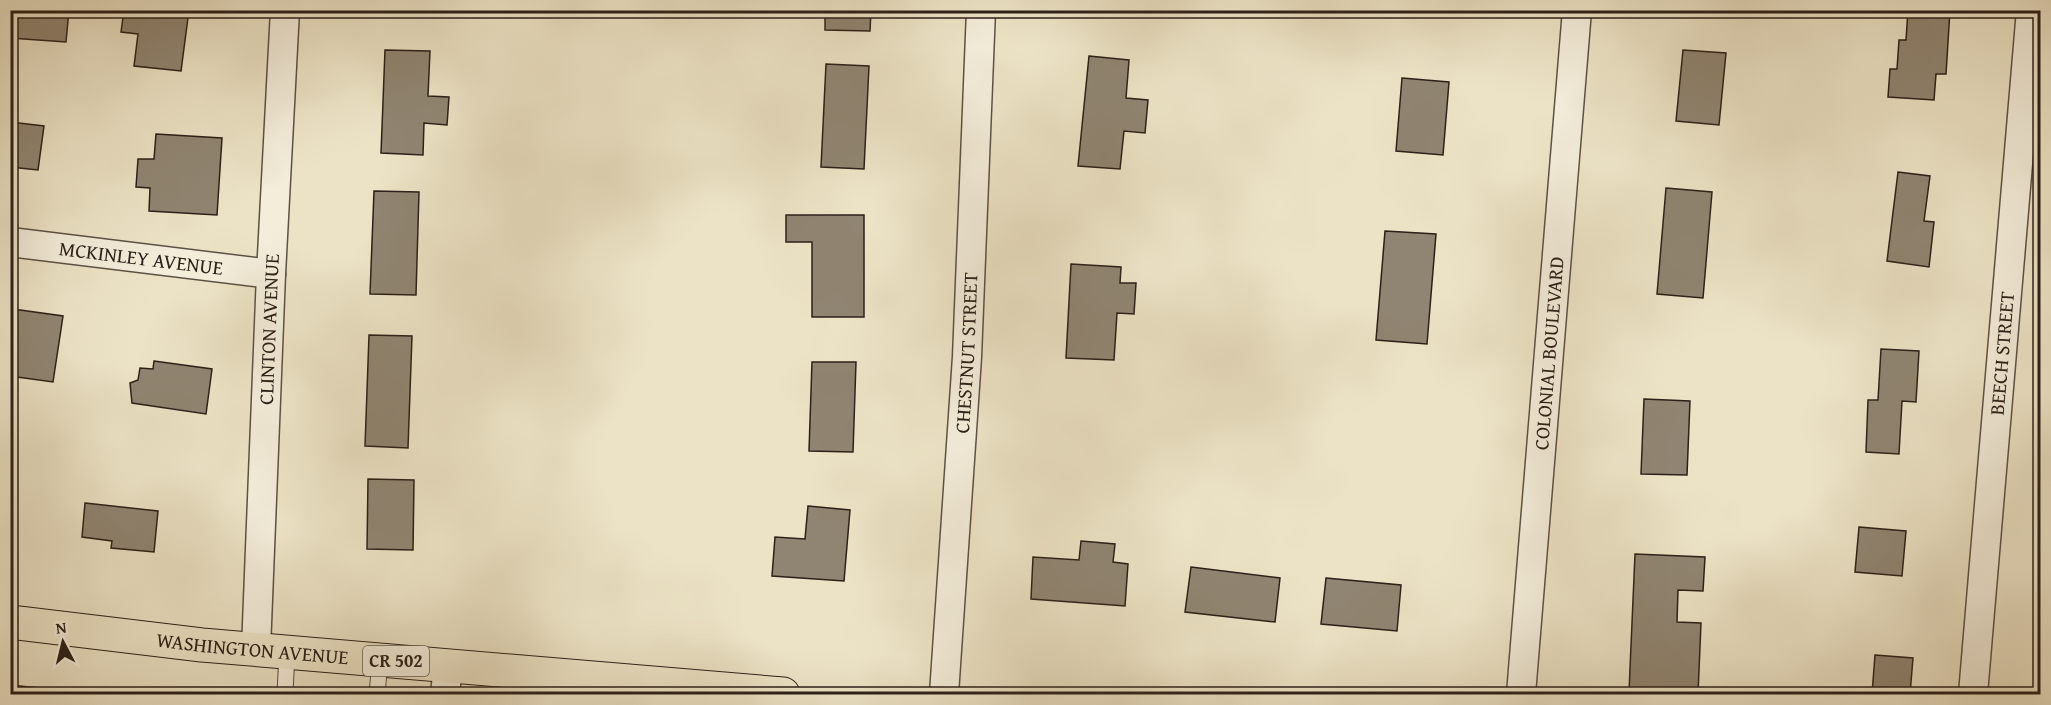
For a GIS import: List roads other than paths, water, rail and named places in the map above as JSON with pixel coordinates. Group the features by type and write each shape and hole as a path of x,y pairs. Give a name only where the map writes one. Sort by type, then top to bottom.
{"main road":[{"name":"WASHINGTON AVENUE","path":"10,622 202,645 380,660 446,680 783,694"}],"street":[{"name":"CLINTON AVENUE","path":"271,650 271,274 285,10"},
{"name":"CHESTNUT STREET","path":"944,694 967,357 981,10"},
{"name":"COLONIAL BOULEVARD","path":"1521,694 1577,10"},
{"name":"BEECH STREET","path":"1973,694 2030,156 2031,10"},
{"name":"MCKINLEY AVENUE","path":"10,242 271,274"}],"lane":[{"path":"271,650 285,694"},
{"path":"377,694 380,660"}]}
